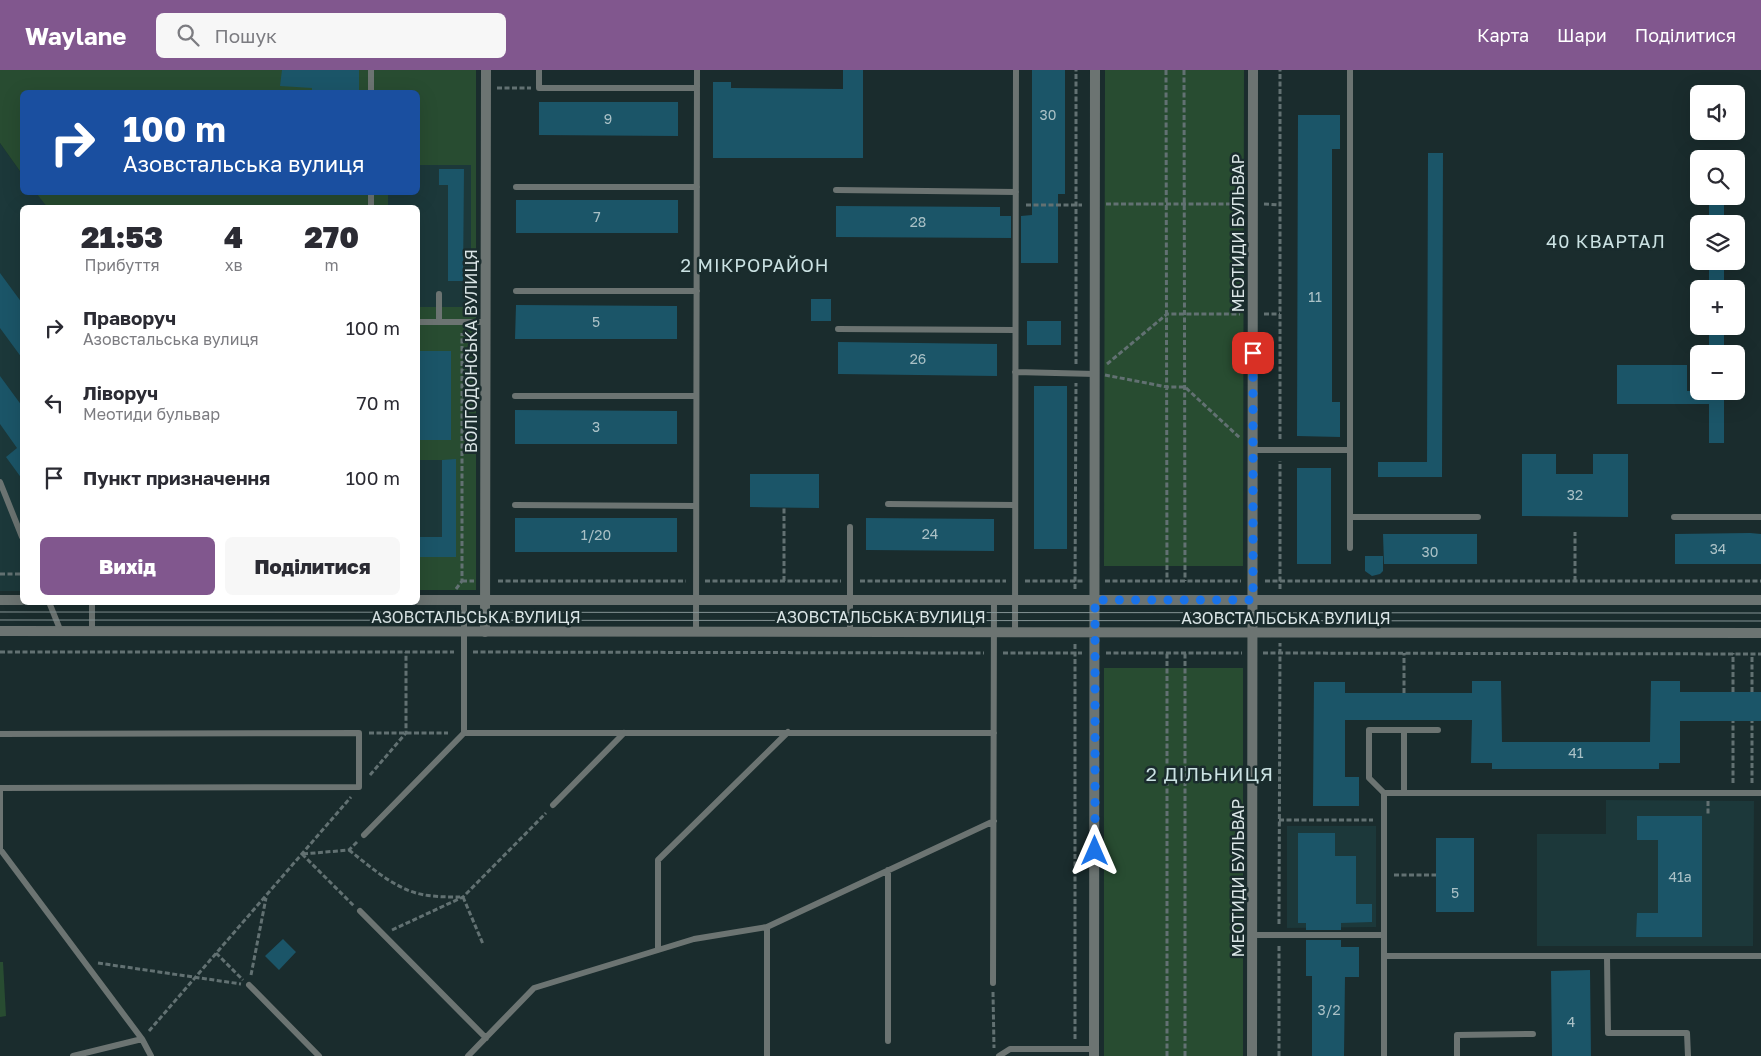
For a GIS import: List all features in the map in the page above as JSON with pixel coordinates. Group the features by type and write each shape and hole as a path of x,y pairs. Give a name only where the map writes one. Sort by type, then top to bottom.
{"street":[{"name":"ВОЛГОДОНСЬКА ВУЛИЦЯ","path":"485,632 486,70"},
{"path":"1094,1053 1095,70"},
{"name":"МЕОТИДИ БУЛЬВАР","path":"1252,1056 1253,70"},
{"path":"0,600 20,600"},
{"name":"АЗОВСТАЛЬСЬКА ВУЛИЦЯ","path":"420,600 1761,600"},
{"name":"АЗОВСТАЛЬСЬКА ВУЛИЦЯ","path":"0,632 1761,633"}],"lane":[{"path":"371,70 371,90"},
{"path":"539,70 539,88 697,88"},
{"path":"696,632 697,70"},
{"path":"1015,632 1016,70"},
{"path":"1350,70 1350,548"},
{"path":"516,186 697,187"},
{"path":"836,190 1016,192"},
{"path":"516,291 696,291"},
{"path":"439,294 439,322"},
{"path":"420,322 486,322"},
{"path":"838,329 1016,330"},
{"path":"1015,372 1095,374"},
{"path":"515,396 696,396"},
{"path":"1253,450 1350,450"},
{"path":"0,482 20,532"},
{"path":"888,504 1015,505"},
{"path":"515,505 696,506"},
{"path":"1350,517 1478,517"},
{"path":"1674,517 1761,517"},
{"path":"850,527 850,632"},
{"path":"364,834 464,733 464,600"},
{"path":"993,983 994,600"},
{"path":"50,605 61,632"},
{"path":"92,605 92,632"},
{"path":"1438,730 1369,730 1368,778 1384,793 1761,793"},
{"path":"1404,730 1404,793"},
{"path":"658,950 658,860 788,732"},
{"path":"0,734 359,733 359,788 0,788 0,849 142,1039 151,1056"},
{"path":"464,733 994,733"},
{"path":"553,805 624,733"},
{"path":"1384,793 1384,1056"},
{"path":"468,1056 534,988 694,939 767,927 994,821"},
{"path":"888,870 888,1041"},
{"path":"360,911 486,1038"},
{"path":"767,927 767,1056"},
{"path":"1253,935 1384,935"},
{"path":"1384,956 1761,956"},
{"path":"1607,956 1608,1033 1688,1033 1688,1056"},
{"path":"249,985 320,1056"},
{"path":"1457,1056 1457,1035 1533,1034"},
{"path":"74,1056 142,1039"},
{"path":"999,1056 1010,1050 1075,1049 1094,1053"}],"path":[{"path":"1075,600 1076,70"},
{"path":"1166,70 1167,581"},
{"path":"1184,70 1185,581"},
{"path":"1280,70 1280,600"},
{"path":"486,88 539,88"},
{"path":"1167,205 1280,204"},
{"path":"1095,374 1167,314 1280,314"},
{"path":"456,587 462,581 462,322"},
{"path":"1095,374 1167,386 1185,386 1253,450"},
{"path":"784,508 784,581"},
{"path":"1575,532 1575,581"},
{"path":"0,574 20,574"},
{"path":"492,581 1761,581"},
{"path":"1512,581 1512,600"},
{"path":"1075,632 1075,1049"},
{"path":"1279,1056 1280,633"},
{"path":"1512,633 1512,653"},
{"path":"0,652 456,652"},
{"path":"142,1039 406,733 406,652"},
{"path":"492,652 1761,654"},
{"path":"1167,653 1167,1056"},
{"path":"1185,653 1185,1056"},
{"path":"1404,653 1404,693"},
{"path":"1733,653 1733,692"},
{"path":"1752,654 1752,692"},
{"path":"1752,721 1752,793"},
{"path":"1733,722 1733,793"},
{"path":"359,733 464,733"},
{"path":"383,934 463,897 553,805"},
{"path":"1280,820 1384,820"},
{"path":"302,854 349,850 378,873 410,891 436,897 463,897"},
{"path":"302,854 360,911"},
{"path":"1384,875 1436,875"},
{"path":"249,985 266,895"},
{"path":"463,897 483,944"},
{"path":"216,953 249,985"},
{"path":"84,961 249,985"},
{"path":"993,983 994,1056"}],"shaded area":[{"path":"0,143 20,171 20,195 38,195 46,205 20,205 20,591 0,591"},
{"path":"420,165 471,165 471,307 420,307 420,205 388,205 388,195 420,195"},
{"path":"456,459 456,557 420,557 420,460"},
{"path":"1606,800 1754,801 1753,946 1537,946 1537,834 1606,834"},
{"path":"1287,826 1376,826 1376,927 1287,928"}],"green space":[{"path":"0,70 476,70 476,590 420,590 420,557 456,556 456,460 420,460 420,307 471,307 471,165 420,165 420,90 20,90 20,171 0,143"},
{"path":"1105,70 1244,70 1243,566 1104,566"},
{"path":"38,195 388,195 388,205 46,205"},
{"path":"1104,668 1243,668 1243,1056 1104,1056"},
{"path":"0,962 3,962 6,1016 0,1017"}],"building":[{"path":"282,70 359,70 359,90 312,90 312,88 280,86"},
{"path":"843,70 863,70 863,158 713,158 713,82 731,82 731,88 843,89"},
{"path":"1032,70 1065,70 1065,194 1058,194 1058,263 1021,263 1021,216 1032,215"},
{"path":"539,102 678,102 678,136 539,135"},
{"path":"1298,115 1340,115 1340,149 1332,149 1332,402 1340,402 1340,437 1297,436"},
{"path":"1428,153 1443,153 1442,477 1378,477 1378,462 1427,462"},
{"path":"439,169 464,169 463,281 448,281 448,185 439,185"},
{"path":"516,200 678,200 678,233 516,233"},
{"path":"1709,205 1724,205 1724,215 1709,215"},
{"path":"836,206 1000,207 1000,216 1011,216 1011,238 836,237"},
{"path":"1709,270 1724,270 1724,280 1709,280"},
{"path":"0,273 20,300 20,355 0,328"},
{"path":"811,299 831,299 831,321 811,321"},
{"path":"516,305 677,306 677,339 515,339"},
{"path":"1027,321 1061,321 1061,345 1027,345"},
{"path":"1709,335 1724,335 1724,345 1709,345"},
{"path":"838,342 997,344 997,376 838,374"},
{"path":"420,351 451,351 451,440 420,440"},
{"path":"1617,365 1687,365 1687,391 1690,391 1690,400 1724,400 1724,443 1709,443 1709,404 1617,404"},
{"path":"0,376 20,403 20,476 6,457 17,448 0,424"},
{"path":"1034,386 1067,386 1067,549 1034,549"},
{"path":"515,410 677,411 677,444 515,444"},
{"path":"1522,454 1556,454 1556,474 1593,474 1593,454 1628,454 1628,517 1522,516"},
{"path":"456,459 456,557 420,557 420,537 442,537 442,460"},
{"path":"1297,468 1331,468 1331,564 1297,564"},
{"path":"750,474 819,474 819,508 750,507"},
{"path":"515,518 677,518 677,552 515,552"},
{"path":"866,518 994,519 994,551 866,550"},
{"path":"1383,534 1477,534 1477,564 1384,564"},
{"path":"1675,534 1761,534 1761,564 1675,564"},
{"path":"1365,556 1383,556 1383,571 1380,574 1372,576 1365,571"},
{"path":"1472,681 1501,681 1502,742 1650,742 1651,681 1680,681 1680,692 1761,692 1761,721 1680,721 1680,763 1659,763 1659,769 1492,769 1492,763 1471,763 1472,720 1345,720 1345,777 1359,777 1359,806 1313,806 1314,682 1345,682 1345,693 1472,693"},
{"path":"1637,816 1702,816 1702,937 1636,937 1637,913 1658,913 1658,840 1637,840"},
{"path":"1298,833 1335,833 1335,856 1356,856 1356,904 1372,904 1372,922 1341,923 1341,930 1306,930 1306,923 1298,923"},
{"path":"1436,838 1474,838 1474,912 1436,912"},
{"path":"283,939 296,952 279,970 265,956"},
{"path":"1306,940 1341,940 1341,947 1359,947 1359,977 1345,977 1344,1056 1312,1056 1312,976 1306,976"},
{"path":"1590,970 1591,1056 1552,1056 1551,971"}],"tram line":[{"path":"0,612 1761,613"},
{"path":"0,620 1761,621"}],"district":[{"name":"40 КВАРТАЛ","path":"1606,242"},
{"name":"2 МІКРОРАЙОН","path":"755,266"},
{"name":"2 ДІЛЬНИЦЯ","path":"1210,774"}],"route":[{"path":"1095,851 1095,600 1253,600 1253,353"}]}
